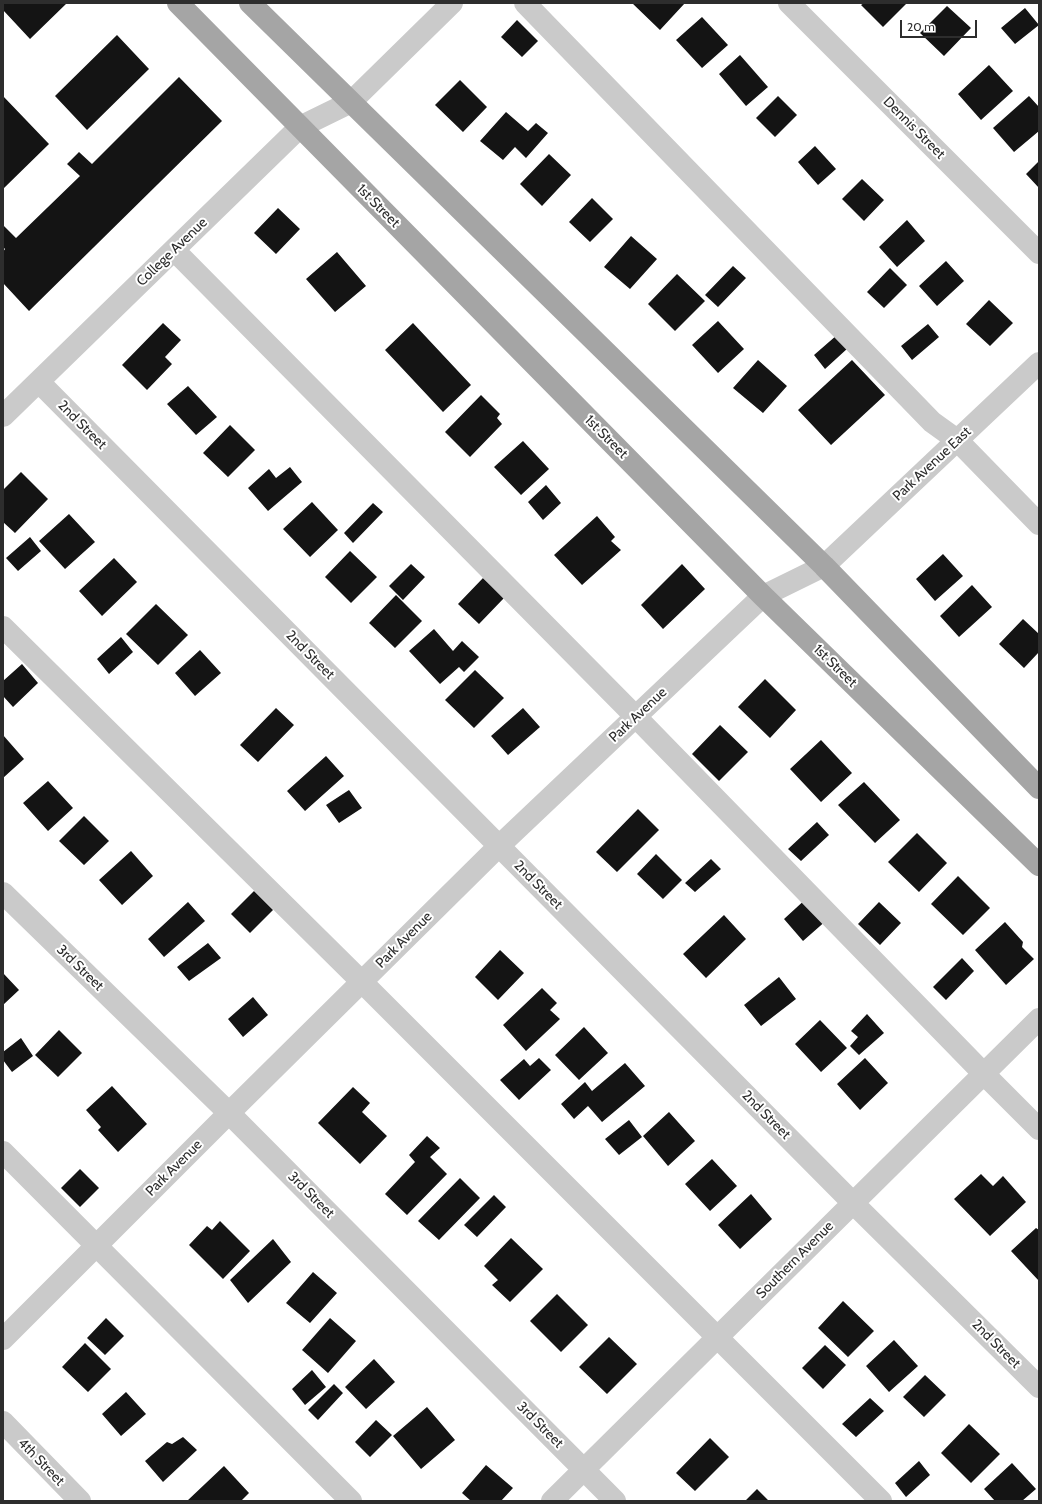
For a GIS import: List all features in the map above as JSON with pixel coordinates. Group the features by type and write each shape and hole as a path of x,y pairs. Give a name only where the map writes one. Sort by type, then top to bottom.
{"main road":[{"name":"1st Street","path":"178,3 763,596 1039,866"},
{"path":"250,3 824,566 1039,788"}],"street":[{"name":"College Avenue","path":"3,416 300,127 351,102 452,3"},
{"path":"525,3 932,422 957,440 1039,524"},
{"name":"Dennis Street","path":"789,3 1039,253"},
{"path":"174,250 636,717 1039,1129"},
{"name":"Park Avenue East","path":"824,566 1039,363"},
{"name":"2nd Street","path":"39,382 853,1203 1039,1387"},
{"name":"Park Avenue","path":"3,1339 499,846 763,596 824,566"},
{"path":"3,627 362,982 881,1501"},
{"name":"3rd Street","path":"3,894 229,1113 615,1501"},
{"name":"Southern Avenue","path":"552,1501 1039,1019"},
{"path":"3,1152 351,1501"},
{"name":"4th Street","path":"3,1422 80,1501"}],"building":[{"path":"3,3 67,3 30,39 3,10"},
{"path":"632,3 685,3 660,30"},
{"path":"864,3 907,3 883,27 861,5"},
{"path":"947,6 971,28 944,56 920,33"},
{"path":"1025,8 1039,25 1015,44 1001,28"},
{"path":"702,17 728,45 702,68 676,40"},
{"path":"517,20 538,41 522,57 501,37"},
{"path":"117,35 149,69 87,130 55,96"},
{"path":"740,55 768,87 746,106 719,74"},
{"path":"989,65 1013,91 981,120 958,94"},
{"path":"179,77 222,121 29,311 3,283 3,252 5,249 3,247 3,225 16,238 80,176 67,164 79,152 92,164"},
{"path":"460,80 487,107 463,132 435,105"},
{"path":"3,96 49,144 3,189"},
{"path":"778,96 797,115 775,137 756,118"},
{"path":"1029,96 1039,107 1039,131 1014,152 993,128"},
{"path":"506,112 528,131 536,123 548,133 526,158 515,147 503,160 480,141"},
{"path":"815,146 836,169 818,185 798,162"},
{"path":"549,154 571,175 542,206 520,184"},
{"path":"1039,161 1039,188 1026,174"},
{"path":"862,179 884,200 864,221 842,199"},
{"path":"592,198 613,219 590,242 569,222"},
{"path":"278,208 300,229 276,254 254,233"},
{"path":"907,220 925,241 897,267 879,247"},
{"path":"631,236 657,259 630,289 604,267"},
{"path":"337,252 366,286 335,312 306,279"},
{"path":"946,261 964,281 937,306 919,286"},
{"path":"733,266 746,278 718,307 705,295"},
{"path":"890,268 907,285 884,308 867,292"},
{"path":"677,274 705,301 675,331 648,304"},
{"path":"989,300 1013,323 990,346 966,324"},
{"path":"718,321 744,349 718,373 692,345"},
{"path":"163,323 181,340 165,357 172,364 147,390 122,365"},
{"path":"413,323 471,385 443,412 385,350"},
{"path":"928,324 939,337 912,360 901,346"},
{"path":"837,335 848,348 825,369 814,355"},
{"path":"758,360 787,386 763,413 733,388"},
{"path":"852,360 885,395 831,445 798,410"},
{"path":"188,386 217,417 196,435 167,404"},
{"path":"481,395 500,414 497,418 502,424 470,457 445,432"},
{"path":"230,425 255,450 228,477 203,453"},
{"path":"523,441 549,469 521,495 494,467"},
{"path":"290,467 302,482 268,511 248,488 269,469 276,478"},
{"path":"21,472 48,499 15,533 3,522 3,490"},
{"path":"546,485 561,503 543,520 528,502"},
{"path":"312,502 338,530 310,557 283,529"},
{"path":"373,503 383,512 353,543 344,533"},
{"path":"69,514 95,542 65,569 39,541"},
{"path":"597,516 615,537 611,541 621,550 582,585 554,555"},
{"path":"30,537 41,551 18,571 6,558"},
{"path":"350,551 377,577 351,603 325,577"},
{"path":"943,554 963,576 935,601 916,579"},
{"path":"114,558 137,582 102,616 79,591"},
{"path":"411,564 425,577 403,600 389,586"},
{"path":"682,564 705,589 663,629 641,605"},
{"path":"483,578 504,598 479,624 458,604"},
{"path":"972,585 992,607 959,637 940,616"},
{"path":"396,595 422,621 395,648 369,623"},
{"path":"156,604 188,635 158,665 126,634"},
{"path":"1023,619 1039,634 1039,652 1024,668 999,644"},
{"path":"434,629 453,651 462,641 479,657 464,672 459,667 440,684 409,651"},
{"path":"121,637 133,652 109,674 97,659"},
{"path":"200,650 221,673 195,696 175,673"},
{"path":"22,664 38,683 13,707 3,696 3,681"},
{"path":"475,670 504,698 474,728 445,700"},
{"path":"765,679 796,710 770,738 738,707"},
{"path":"276,708 294,725 258,762 240,745"},
{"path":"523,708 540,727 508,755 491,736"},
{"path":"720,725 748,752 719,781 692,754"},
{"path":"3,735 24,759 3,778"},
{"path":"821,740 852,773 821,802 790,769"},
{"path":"326,756 344,776 305,811 287,791"},
{"path":"48,781 73,808 48,831 23,803"},
{"path":"864,782 900,820 875,843 838,805"},
{"path":"349,790 362,808 339,823 326,805"},
{"path":"638,809 659,830 617,872 596,852"},
{"path":"84,816 109,841 84,865 59,841"},
{"path":"817,822 829,835 801,861 788,849"},
{"path":"917,833 947,863 919,892 888,862"},
{"path":"131,851 153,876 122,905 99,880"},
{"path":"656,854 682,880 663,899 637,874"},
{"path":"711,859 721,869 695,892 685,883"},
{"path":"958,876 990,908 963,935 931,904"},
{"path":"254,891 273,910 250,933 231,914"},
{"path":"808,897 828,919 803,941 784,919"},
{"path":"188,902 205,921 164,957 148,939"},
{"path":"879,902 901,923 880,945 858,924"},
{"path":"724,915 746,939 706,978 683,954"},
{"path":"1005,922 1023,942 1022,947 1034,959 1006,985 975,950"},
{"path":"208,943 221,958 189,981 177,967"},
{"path":"500,950 524,973 498,1000 475,977"},
{"path":"962,958 974,971 946,1000 933,987"},
{"path":"3,973 19,990 3,1005"},
{"path":"779,977 796,999 761,1026 744,1005"},
{"path":"542,988 557,1003 550,1010 560,1019 526,1051 503,1025"},
{"path":"253,997 268,1015 243,1037 228,1019"},
{"path":"867,1014 884,1033 859,1055 850,1046 858,1037 851,1031"},
{"path":"820,1020 847,1048 821,1072 795,1044"},
{"path":"584,1027 608,1053 579,1080 555,1055"},
{"path":"59,1030 82,1053 58,1077 35,1055"},
{"path":"21,1038 33,1056 12,1072 3,1060 3,1052"},
{"path":"539,1058 551,1070 519,1100 500,1080 524,1059 530,1066"},
{"path":"865,1058 888,1083 860,1110 837,1084"},
{"path":"625,1063 645,1086 602,1122 588,1106 574,1119 561,1104 585,1082 592,1091"},
{"path":"112,1086 147,1124 118,1152 98,1130 101,1127 86,1110"},
{"path":"353,1087 370,1103 362,1112 387,1136 360,1164 318,1123"},
{"path":"669,1112 695,1141 668,1166 643,1136"},
{"path":"629,1120 642,1137 619,1155 605,1139"},
{"path":"427,1136 440,1148 430,1157 447,1174 407,1215 385,1194 415,1162 409,1155"},
{"path":"712,1159 737,1186 710,1211 685,1184"},
{"path":"80,1169 99,1188 80,1207 61,1188"},
{"path":"981,1174 993,1186 1003,1176 1026,1202 990,1236 954,1199"},
{"path":"460,1178 480,1198 439,1240 418,1221"},
{"path":"751,1194 772,1219 740,1249 718,1225"},
{"path":"494,1195 506,1207 477,1237 464,1225"},
{"path":"220,1221 250,1251 223,1279 189,1245 207,1226 212,1230"},
{"path":"1036,1228 1039,1230 1039,1281 1011,1251"},
{"path":"511,1238 543,1269 510,1302 492,1285 498,1280 484,1266"},
{"path":"273,1239 291,1262 248,1303 230,1280"},
{"path":"313,1272 337,1293 310,1323 286,1303"},
{"path":"557,1294 588,1325 561,1352 530,1321"},
{"path":"843,1301 874,1331 848,1357 818,1328"},
{"path":"106,1318 124,1336 105,1355 87,1338"},
{"path":"330,1318 356,1341 328,1373 302,1350"},
{"path":"609,1337 637,1364 607,1394 579,1367"},
{"path":"894,1340 918,1366 889,1392 866,1366"},
{"path":"85,1343 111,1369 88,1392 62,1367"},
{"path":"825,1345 846,1365 823,1389 802,1368"},
{"path":"374,1359 395,1382 366,1409 345,1387"},
{"path":"312,1370 326,1387 305,1405 292,1389"},
{"path":"925,1375 946,1395 924,1417 903,1397"},
{"path":"334,1384 343,1393 318,1420 308,1410"},
{"path":"126,1392 146,1414 121,1436 102,1414"},
{"path":"870,1398 884,1411 856,1437 842,1424"},
{"path":"427,1407 455,1440 421,1469 393,1436"},
{"path":"376,1420 392,1435 370,1457 355,1442"},
{"path":"969,1424 1000,1454 971,1483 941,1453"},
{"path":"183,1437 197,1450 163,1482 145,1461 167,1442 172,1444"},
{"path":"710,1438 729,1457 695,1491 676,1473"},
{"path":"919,1461 930,1475 906,1497 895,1483"},
{"path":"1012,1463 1036,1489 1022,1501 995,1501 984,1489"},
{"path":"486,1465 513,1488 501,1501 471,1501 462,1493"},
{"path":"224,1466 249,1493 241,1501 187,1501"},
{"path":"757,1489 769,1501 745,1501"}]}
